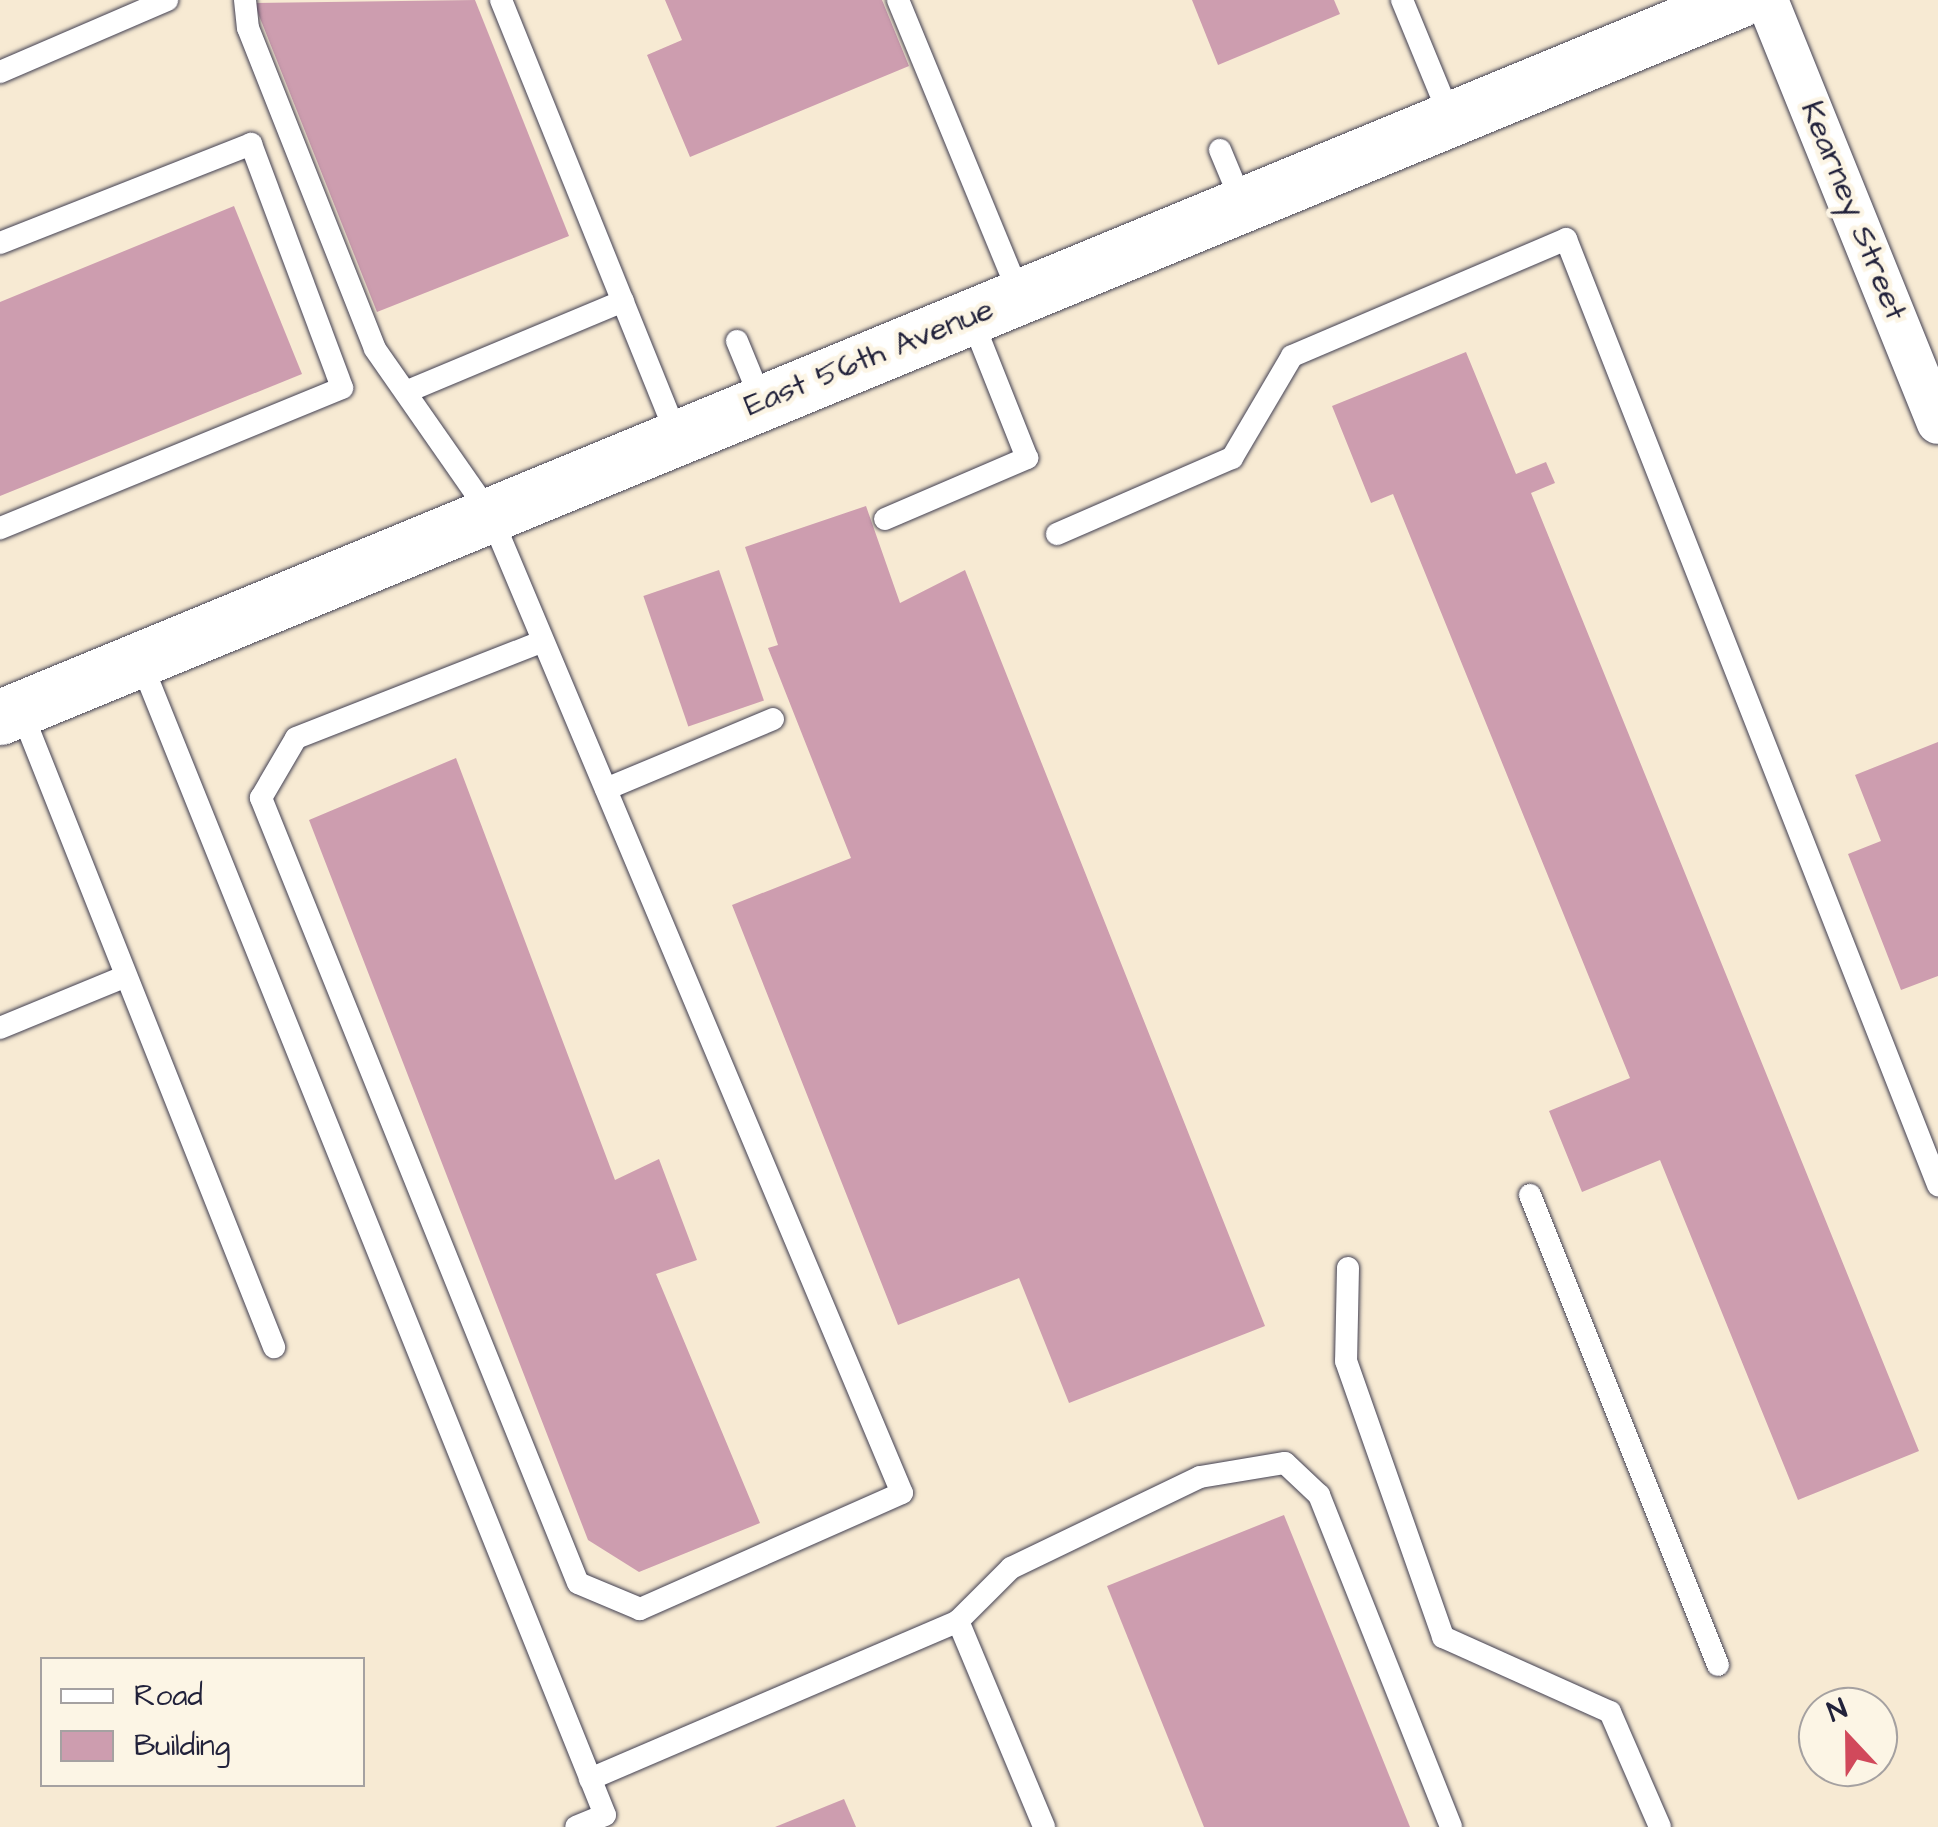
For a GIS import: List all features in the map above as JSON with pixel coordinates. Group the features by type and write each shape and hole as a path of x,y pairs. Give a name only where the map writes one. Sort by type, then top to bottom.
{"main road":[{"name":"East 56th Avenue","path":"10,712 1451,119 1654,16 1739,0"}],"street":[{"name":"Kearney Street","path":"1767,0 1938,423"}],"lane":[{"path":"0,72 167,0"},
{"path":"245,0 248,28 375,350 408,391 490,514 544,641 902,1493 640,1609 578,1583 261,798 296,738 544,641"},
{"path":"501,0 678,437"},
{"path":"898,0 1020,296"},
{"path":"1402,0 1451,119"},
{"path":"0,244 251,144 342,388 0,528"},
{"path":"1220,150 1242,204"},
{"path":"1057,534 1232,458 1292,356 1566,239 1938,1185"},
{"path":"408,391 624,301"},
{"path":"885,518 1027,458 970,316"},
{"path":"737,341 762,402"},
{"path":"140,659 605,1815 576,1827"},
{"path":"10,712 126,976 274,1347"},
{"path":"606,789 773,719"},
{"path":"0,1028 126,976"},
{"path":"1530,1195 1718,1665"},
{"path":"1348,1268 1346,1361 1443,1637 1610,1712 1660,1827"},
{"path":"590,1778 958,1622 1011,1568 1200,1477 1284,1464 1320,1494 1451,1827"},
{"path":"958,1622 1044,1827"}],"building":[{"path":"475,0 569,236 377,312 254,3"},
{"path":"665,0 882,0 909,66 690,157 647,55 682,40"},
{"path":"1192,0 1334,0 1340,14 1218,65"},
{"path":"234,206 302,374 0,496 0,302"},
{"path":"1466,352 1516,474 1546,462 1555,483 1531,493 1919,1451 1798,1500 1660,1160 1582,1192 1549,1111 1630,1078 1393,494 1371,503 1332,406"},
{"path":"866,506 900,603 965,570 1265,1326 1069,1403 1019,1278 898,1325 732,905 851,858 768,648 778,645 745,547"},
{"path":"719,570 764,700 688,727 643,596"},
{"path":"1938,742 1938,976 1901,990 1848,854 1881,841 1855,775"},
{"path":"456,758 615,1180 659,1159 697,1260 656,1274 760,1523 639,1572 588,1540 309,820"},
{"path":"1284,1515 1410,1827 1204,1827 1107,1586"},
{"path":"844,1799 856,1827 775,1827"}]}
